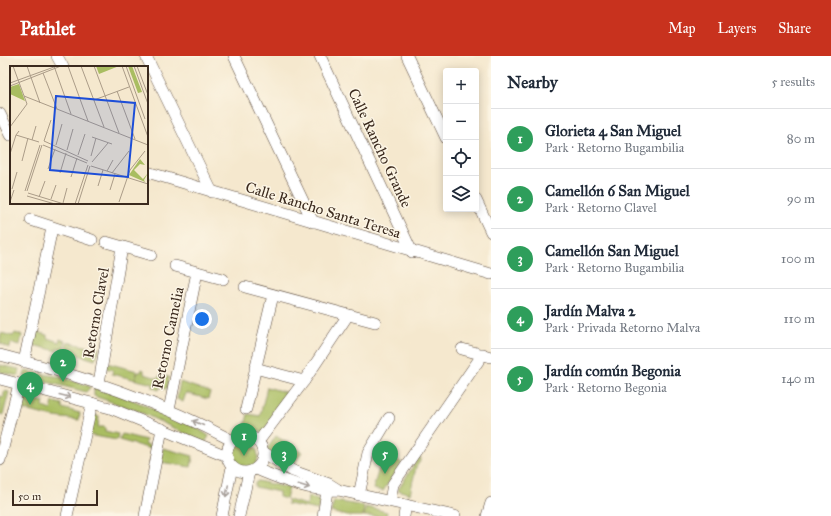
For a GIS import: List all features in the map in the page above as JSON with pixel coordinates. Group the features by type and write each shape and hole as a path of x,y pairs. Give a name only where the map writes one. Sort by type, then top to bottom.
{"street":[{"path":"57,56 62,66"},
{"path":"146,56 212,192"},
{"name":"Calle Rancho Grande","path":"320,56 412,252"},
{"path":"407,56 443,132"},
{"path":"236,57 313,222"},
{"path":"0,114 7,134"},
{"name":"Calle Rancho Santa Teresa","path":"148,172 412,252 491,274"},
{"path":"479,206 491,232"},
{"path":"31,220 92,240"},
{"path":"24,362 52,228"},
{"path":"106,242 151,255"},
{"name":"Retorno Clavel","path":"99,383 122,247"},
{"path":"175,266 223,279"},
{"name":"Retorno Camelia","path":"169,410 197,272"},
{"path":"245,287 375,322"},
{"path":"246,409 272,295"},
{"path":"239,516 252,470 260,464 261,447 348,315"},
{"path":"390,500 393,484 487,355 462,349"},
{"path":"0,355 99,383 169,410 233,441"},
{"path":"255,368 304,382"},
{"path":"0,379 110,408 227,456"},
{"path":"0,460 19,384"},
{"path":"67,516 92,403"},
{"path":"359,495 368,453 389,418"},
{"path":"145,516 162,429"},
{"path":"331,488 293,471 246,436 233,441 228,448 227,456 232,467 240,472 252,470 281,479 390,500 455,516"},
{"path":"222,516 232,467"},
{"path":"322,516 331,488"},
{"path":"487,516 491,502"},
{"path":"404,516 406,505"}],"green space":[{"path":"36,332 47,335 47,338 59,342 60,339 65,341 64,350 57,348 57,351 33,345"},
{"path":"1,333 13,336 15,333 22,335 20,345 11,343 10,348 0,343"},
{"path":"67,342 99,349 95,360 66,351"},
{"path":"107,363 137,371 135,380 112,374 113,370 105,368"},
{"path":"0,365 19,369 19,376 0,372"},
{"path":"142,369 144,370 144,374 158,378 160,375 169,377 167,389 160,387 159,390 153,388 153,384 135,380 138,372 141,372"},
{"path":"25,371 60,377 89,386 90,388 86,392 24,376"},
{"path":"180,382 210,392 208,399 186,393 183,402 177,399"},
{"path":"98,385 195,427 209,436 205,443 138,411 94,396 94,388"},
{"path":"267,387 288,393 263,433 245,426 248,414 260,416"},
{"path":"4,391 9,392 3,415 0,414 0,396 4,397"},
{"path":"18,396 44,402 43,407 51,410 53,402 62,404 62,408 80,413 79,420 54,417 16,408"},
{"path":"93,414 99,417 98,427 105,427 105,431 118,434 117,440 88,435"},
{"path":"122,434 146,440 145,444 151,446 151,449 119,440"},
{"path":"276,436 302,452 294,463 266,451"},
{"path":"244,442 254,446 258,456 254,466 244,470 234,466 230,456 234,446"},
{"path":"378,447 402,463 383,491 373,489 381,461 373,460"},
{"path":"163,448 193,456 191,467 160,462"},
{"path":"418,458 421,458 421,460 416,467 410,494 398,490"},
{"path":"258,481 289,488 286,499 279,497 279,492 255,487 255,483"},
{"path":"308,496 320,501 318,510 287,504 288,500 307,505"},
{"path":"334,501 364,506 363,516 348,516 331,512"},
{"path":"366,507 387,512 386,516 364,516"}],"place":[{"name":"Camellón 6 San Miguel","path":"63,382"},
{"name":"Jardín Malva 2","path":"30,405"},
{"name":"Glorieta 4 San Miguel","path":"244,456"},
{"name":"Camellón San Miguel","path":"284,474"},
{"name":"Jardín común Begonia","path":"385,474"}]}
